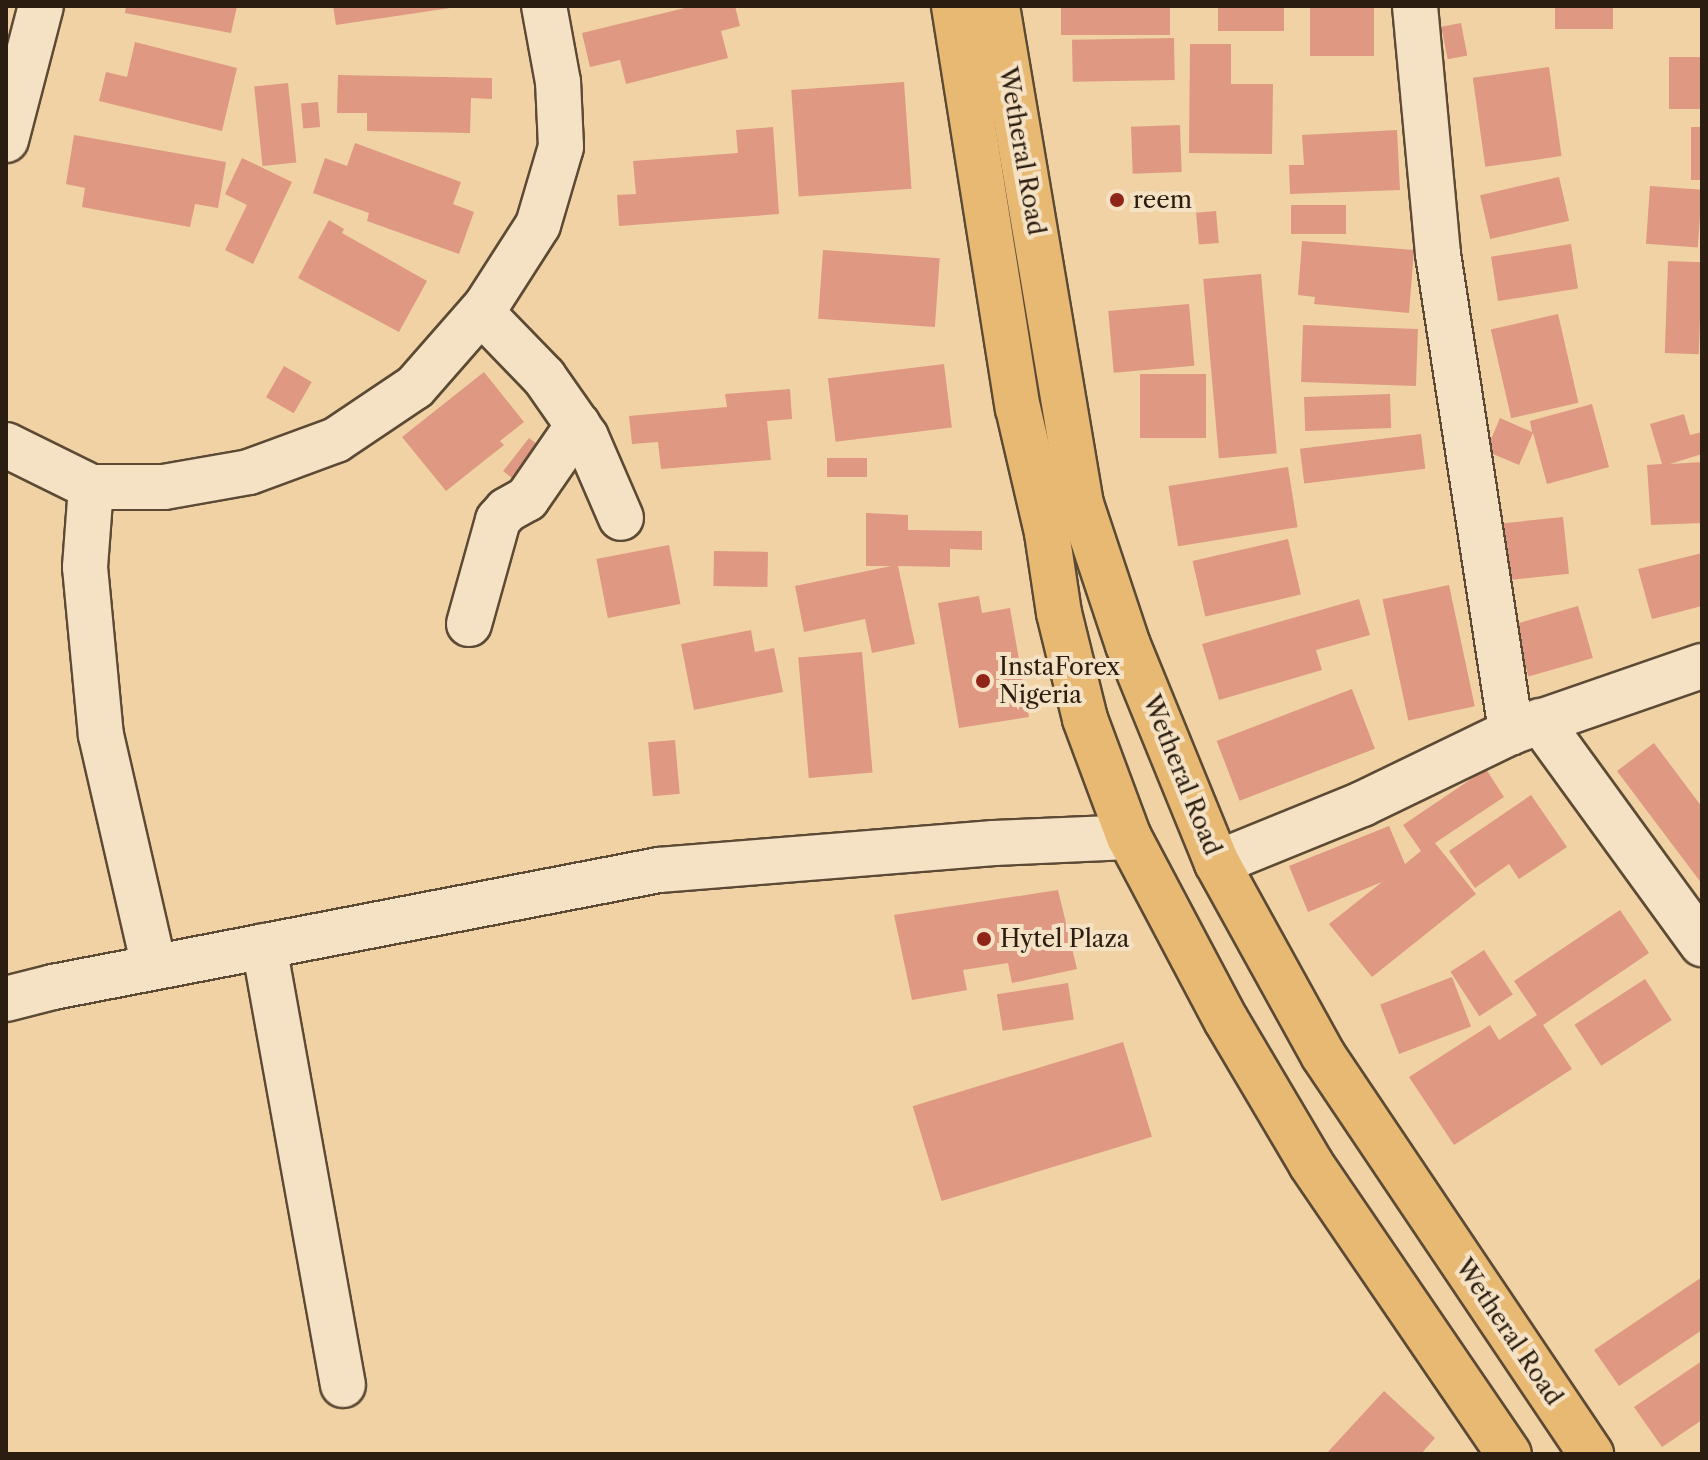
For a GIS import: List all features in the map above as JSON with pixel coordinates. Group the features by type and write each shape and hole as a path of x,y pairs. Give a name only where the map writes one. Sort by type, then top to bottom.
{"main road":[{"name":"Wetheral Road","path":"954,6 1018,408 1047,533 1059,613 1085,719 1129,837 1226,1020 1311,1164 1509,1454"},
{"name":"Wetheral Road","path":"997,6 1081,504 1128,645 1217,863 1323,1055 1591,1454"}],"street":[{"path":"6,140 41,6"},
{"path":"6,445 91,487 164,487 249,472 336,440 415,387 481,312 538,225 561,147 558,82 544,6"},
{"path":"1415,6 1438,254 1526,726 1702,944"},
{"path":"481,312 544,377 578,425 621,518"},
{"path":"469,624 498,520 507,510 527,499 578,425"},
{"path":"91,487 85,567 101,735 154,967"},
{"path":"1217,863 1362,804 1526,726 1702,666"},
{"path":"6,999 154,967 659,870 994,843 1129,837"},
{"path":"264,946 343,1385"}],"building":[{"path":"126,6 237,6 231,33 125,13"},
{"path":"333,6 450,6 450,8 336,25"},
{"path":"693,6 735,6 740,26 721,31 728,58 626,84 620,60 590,67 582,33"},
{"path":"1218,6 1284,6 1284,31 1218,31"},
{"path":"1310,6 1374,6 1374,56 1310,56"},
{"path":"1555,6 1613,6 1613,29 1555,29"},
{"path":"1061,7 1170,7 1170,35 1061,35"},
{"path":"1461,23 1467,55 1448,59 1441,27"},
{"path":"1174,38 1175,80 1073,82 1072,40"},
{"path":"135,42 237,68 222,131 99,101 106,72 127,77"},
{"path":"1190,44 1231,44 1231,84 1273,84 1272,154 1189,153"},
{"path":"1669,57 1702,57 1702,109 1669,109"},
{"path":"1549,67 1562,156 1485,167 1473,78"},
{"path":"338,75 492,78 492,99 471,98 470,133 367,131 367,113 337,113"},
{"path":"904,82 911,189 799,197 791,90"},
{"path":"288,83 296,163 263,166 254,87"},
{"path":"318,102 320,127 303,128 301,103"},
{"path":"1180,125 1182,172 1133,174 1131,127"},
{"path":"773,127 779,214 619,226 617,195 636,194 633,161 738,153 736,130"},
{"path":"1691,127 1702,127 1702,180 1691,180"},
{"path":"1397,130 1400,190 1290,194 1289,165 1304,165 1302,135"},
{"path":"74,135 226,162 218,208 195,204 190,227 82,207 85,188 66,184"},
{"path":"355,143 461,182 453,204 474,212 459,254 367,221 369,213 313,193 325,158 347,166"},
{"path":"242,158 292,182 253,264 225,250 247,205 225,194"},
{"path":"1559,177 1569,221 1490,239 1480,195"},
{"path":"1650,186 1702,190 1698,247 1646,244"},
{"path":"1291,205 1346,205 1346,234 1291,234"},
{"path":"1216,211 1219,243 1199,245 1196,213"},
{"path":"329,220 344,229 342,233 427,281 399,332 298,278"},
{"path":"1302,241 1414,250 1409,313 1314,304 1315,297 1298,295"},
{"path":"1571,244 1578,288 1498,301 1491,257"},
{"path":"823,250 940,258 935,327 818,319"},
{"path":"1668,261 1702,262 1699,354 1665,353"},
{"path":"1261,274 1277,453 1219,458 1203,279"},
{"path":"1189,304 1194,366 1114,373 1108,311"},
{"path":"1558,314 1578,403 1511,418 1491,330"},
{"path":"1303,325 1418,329 1416,386 1301,382"},
{"path":"944,364 952,428 836,442 828,378"},
{"path":"284,366 312,382 294,413 266,397"},
{"path":"484,372 524,422 500,441 504,445 446,491 402,437"},
{"path":"1140,374 1206,374 1206,438 1140,438"},
{"path":"790,389 792,419 767,421 771,460 661,469 658,442 632,444 629,416 727,407 725,394"},
{"path":"1390,394 1391,428 1305,431 1304,397"},
{"path":"1592,404 1609,467 1547,484 1533,433 1519,465 1486,451 1500,418 1532,432 1530,421"},
{"path":"1684,414 1690,435 1702,432 1702,454 1670,464 1702,462 1702,523 1651,525 1647,465 1662,464 1650,424"},
{"path":"1421,434 1425,469 1304,484 1300,449"},
{"path":"529,438 542,448 516,481 503,471"},
{"path":"827,458 867,458 867,477 827,477"},
{"path":"1288,467 1298,527 1178,546 1168,486"},
{"path":"866,513 908,515 908,530 982,531 982,550 950,549 950,567 898,566 915,644 872,653 865,619 804,632 795,586 891,566 866,566"},
{"path":"1563,517 1569,574 1504,580 1498,524"},
{"path":"1288,539 1301,595 1205,617 1193,561"},
{"path":"669,545 680,604 608,618 596,559"},
{"path":"714,551 768,552 767,587 713,586"},
{"path":"1702,553 1702,606 1652,619 1638,569"},
{"path":"1449,585 1475,706 1408,720 1382,599"},
{"path":"979,596 982,613 1010,608 1029,717 959,728 938,603"},
{"path":"1359,599 1370,635 1316,650 1322,670 1219,700 1202,644"},
{"path":"1578,606 1593,658 1528,676 1514,624"},
{"path":"751,630 755,652 774,648 783,692 694,710 681,644"},
{"path":"862,652 873,773 809,778 798,658"},
{"path":"1352,689 1375,749 1240,801 1217,741"},
{"path":"675,740 680,794 653,796 648,742"},
{"path":"1654,743 1702,807 1702,884 1617,771"},
{"path":"1486,769 1504,797 1435,843 1476,894 1372,977 1329,924 1382,882 1308,912 1289,866 1389,826 1405,864 1421,851 1403,825"},
{"path":"1531,795 1567,847 1519,879 1509,864 1475,888 1449,851"},
{"name":"Hytel Plaza","path":"1058,890 1077,969 1012,983 1008,963 963,970 967,990 912,1000 894,915"},
{"path":"1620,910 1649,953 1543,1025 1572,1069 1454,1145 1409,1077 1490,1025 1499,1040 1537,1015 1514,981"},
{"path":"1484,950 1513,994 1479,1016 1450,972"},
{"path":"1452,977 1471,1026 1399,1054 1380,1005"},
{"path":"1645,979 1672,1020 1601,1066 1575,1025"},
{"path":"1068,983 1074,1020 1003,1031 997,994"},
{"path":"1123,1042 1152,1137 942,1201 913,1106"},
{"path":"1702,1277 1702,1330 1619,1386 1594,1350"},
{"path":"1702,1361 1702,1420 1662,1447 1634,1407"},
{"path":"1384,1391 1435,1438 1421,1454 1326,1454"}],"place":[{"name":"reem","path":"1117,200"},
{"name":"InstaForex Nigeria","path":"983,681"},
{"name":"Hytel Plaza","path":"984,939"}]}
